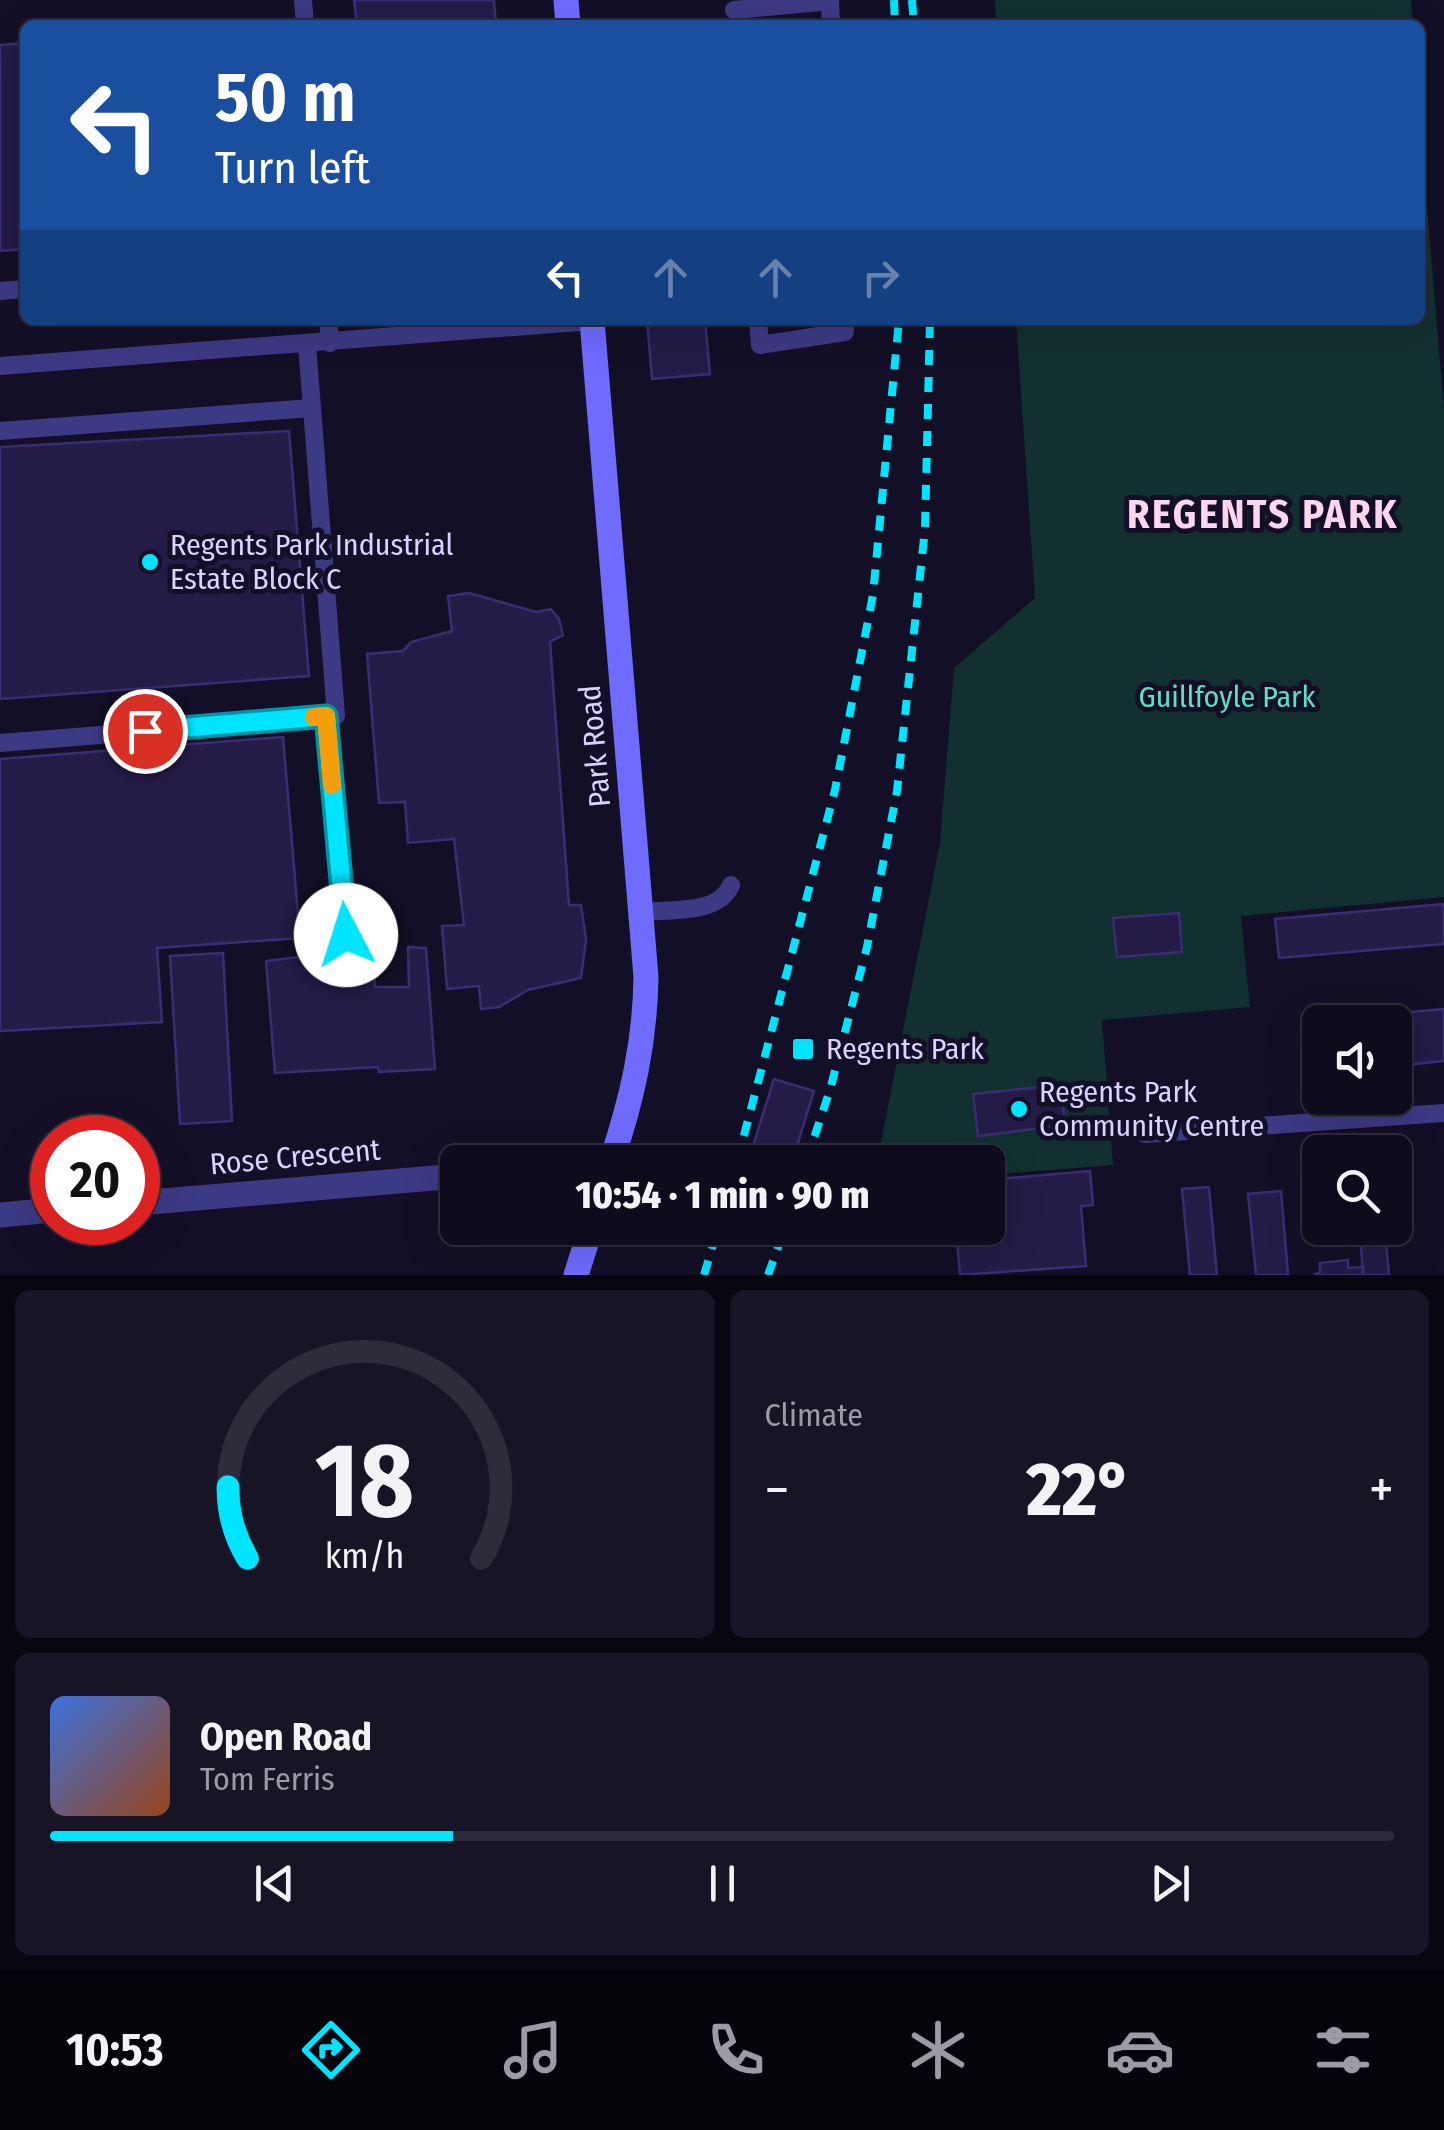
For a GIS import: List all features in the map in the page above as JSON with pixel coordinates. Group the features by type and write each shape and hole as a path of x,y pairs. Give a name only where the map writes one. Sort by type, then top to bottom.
{"main road":[{"name":"Park Road","path":"592,325 642,912 646,1018 633,1093 616,1145"},
{"path":"576,1275 585,1245"}],"street":[{"name":"Rose Crescent","path":"160,1201 440,1178"},
{"path":"0,1214 30,1212"}],"lane":[{"path":"734,12 830,1 831,20"},
{"path":"328,325 330,342"},
{"path":"0,366 542,325"},
{"path":"758,325 760,345 845,332 845,325"},
{"path":"0,743 336,716 307,344"},
{"path":"0,432 312,408"},
{"path":"326,716 346,935"},
{"path":"642,912 713,904 728,893 731,885"},
{"path":"1145,1134 1444,1113"}],"green space":[{"path":"995,0 1411,0 1413,20 996,20"},
{"name":"Guillfoyle Park","path":"1425,183 1444,409 1444,897 1241,916 1250,1007 1102,1020 1113,1165 1005,1174 1005,1145 880,1145 940,843 954,668 1035,598 1016,325 1425,325"}],"building":[{"path":"354,0 494,0 496,20 356,20"},
{"path":"20,43 20,249 0,251 0,45"},
{"path":"647,325 705,325 710,374 652,379"},
{"name":"Regents Park Industrial Estate Block C","path":"289,431 309,676 0,699 0,447"},
{"path":"469,593 536,612 551,609 559,619 563,635 550,642 569,905 581,905 586,939 581,978 528,990 499,1007 481,1009 479,986 447,989 442,926 464,925 454,839 408,843 405,802 379,803 367,654 403,651 411,642 452,631 448,596"},
{"path":"283,737 300,938 157,948 162,1022 0,1031 0,759"},
{"path":"1444,904 1444,944 1279,958 1275,919"},
{"path":"1179,913 1182,952 1117,957 1113,918"},
{"path":"408,947 426,948 435,1069 379,1072 378,1067 275,1073 266,961 372,948 375,987 409,987"},
{"path":"223,953 232,1121 180,1124 170,956"},
{"path":"1444,1009 1444,1061 1412,1064 1412,1012"},
{"path":"774,1079 814,1091 797,1145 753,1145"},
{"name":"Regents Park Community Centre","path":"1060,1085 1065,1125 978,1136 973,1094"},
{"path":"1090,1171 1093,1205 1081,1206 1086,1266 960,1275 957,1245 1005,1245 1005,1178"},
{"path":"1209,1187 1217,1275 1190,1275 1182,1189"},
{"path":"1281,1191 1288,1275 1256,1275 1248,1194"},
{"path":"1361,1245 1386,1245 1389,1275 1363,1275"},
{"path":"1348,1260 1348,1268 1363,1267 1363,1275 1314,1275 1320,1272 1320,1263"}],"railway":[{"path":"894,0 895,20"},
{"path":"912,0 914,20"},
{"path":"741,1145 835,790 873,595 899,325"},
{"path":"812,1145 867,947 897,791 925,529 930,325"},
{"path":"704,1275 713,1245"},
{"path":"768,1275 779,1245"}],"slow traffic":[{"path":"314,717 326,716 332,785"}],"place":[{"name":"Regents Park Industrial Estate Block C","path":"150,562"},
{"name":"Regents Park","path":"803,1049"},
{"name":"Regents Park Community Centre","path":"1019,1109"}],"district":[{"name":"REGENTS PARK","path":"1263,514"}],"route":[{"path":"145,731 326,716 346,935"}]}
